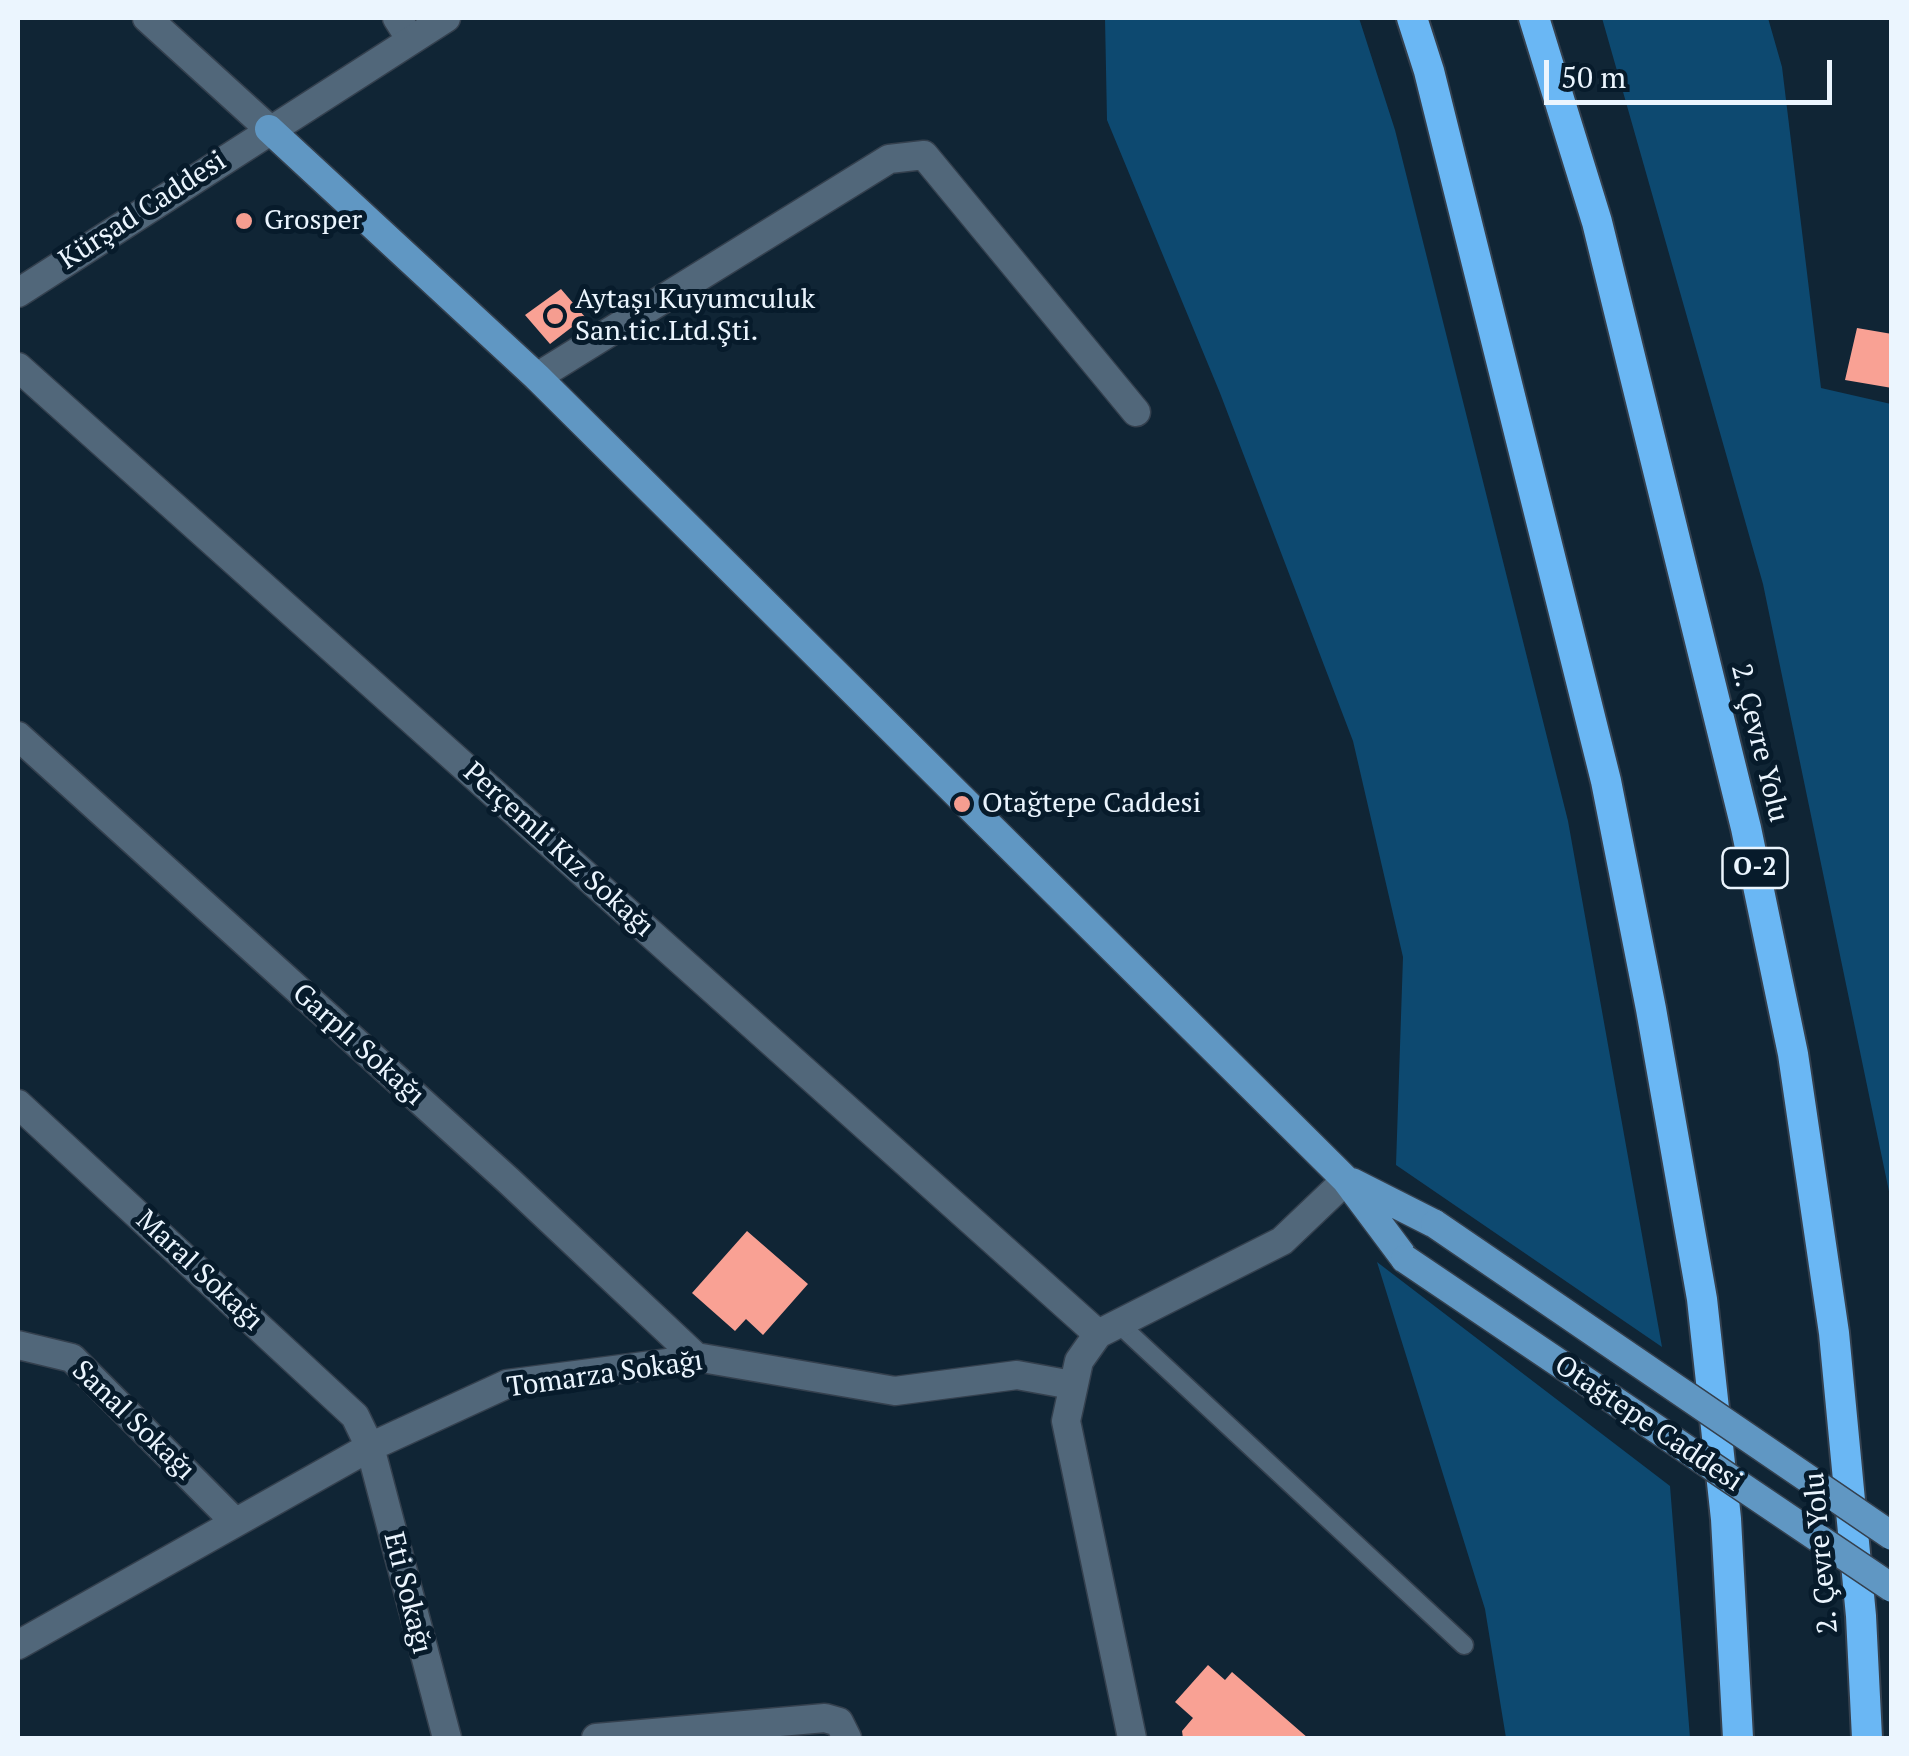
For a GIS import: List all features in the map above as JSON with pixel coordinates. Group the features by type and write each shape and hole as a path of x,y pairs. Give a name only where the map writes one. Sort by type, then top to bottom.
{"highway":[{"path":"1412,18 1430,70 1606,781 1651,1009 1702,1299 1726,1519 1738,1738"},
{"name":"2. Çevre Yolu","path":"1534,18 1597,222 1746,828 1793,1054 1834,1333 1861,1616 1867,1738"}],"main road":[{"path":"269,129 537,377 1346,1180"},
{"name":"Otağtepe Caddesi","path":"1346,1180 1435,1224 1892,1536"},
{"name":"Otağtepe Caddesi","path":"1346,1180 1405,1259 1892,1588"}],"street":[{"path":"147,18 269,129"},
{"name":"Kürşad Caddesi","path":"18,293 269,129 404,29 446,18"},
{"path":"537,377 889,159 924,156 1136,412"},
{"name":"Perçemli Kız Sokağı","path":"18,366 1109,1330"},
{"name":"Garplı Sokağı","path":"18,736 696,1357"},
{"name":"Maral Sokağı","path":"18,1104 356,1416 370,1446"},
{"path":"1132,1738 1066,1420 1079,1360 1109,1330 1282,1241 1346,1180"},
{"name":"Sanal Sokağı","path":"18,1345 72,1358 235,1522"},
{"name":"Tomarza Sokağı","path":"18,1645 370,1446 507,1384 696,1357 895,1391 1018,1375 1072,1384"},
{"name":"Eti Sokağı","path":"370,1446 447,1738"},
{"path":"596,1738 826,1718 839,1722 847,1738"}],"lane":[{"path":"1109,1330 1464,1645"}],"shaded area":[{"path":"1105,18 1359,18 1395,130 1568,821 1662,1347 1396,1165 1403,957 1353,741 1220,393 1107,120"},
{"path":"1602,18 1768,18 1782,67 1821,388 1891,404 1891,1201 1763,584"},
{"path":"1377,1262 1670,1486 1690,1738 1506,1738 1485,1609"}],"building":[{"name":"Aytaşı Kuyumculuk San.tic.Ltd.Şti.","path":"561,289 585,317 550,344 525,315"},
{"path":"1857,328 1892,334 1892,388 1845,380"},
{"path":"747,1231 808,1284 763,1335 746,1319 735,1331 692,1293"},
{"path":"1208,1665 1225,1680 1232,1672 1308,1738 1183,1738 1182,1731 1193,1718 1175,1702"}],"place":[{"name":"Grosper","path":"244,221"},
{"name":"Aytaşı Kuyumculuk San.tic.Ltd.Şti.","path":"555,316"},
{"name":"Otağtepe Caddesi","path":"962,804"}]}
